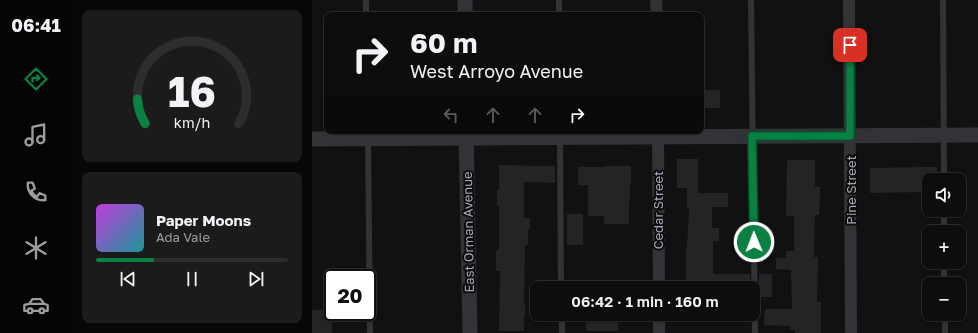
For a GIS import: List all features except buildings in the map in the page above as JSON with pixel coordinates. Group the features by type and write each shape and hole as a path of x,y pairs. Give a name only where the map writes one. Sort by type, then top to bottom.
{"street":[{"path":"465,0 465,12"},
{"path":"656,0 657,12"},
{"name":"Pine Street","path":"849,0 851,333"},
{"name":"Cedar Street","path":"658,134 659,281"},
{"path":"312,139 368,135 978,135"},
{"name":"East Orman Avenue","path":"466,135 470,333"},
{"path":"659,321 659,333"}],"lane":[{"path":"366,0 366,12"},
{"path":"559,0 559,12"},
{"path":"751,0 755,333"},
{"path":"943,0 944,173"},
{"path":"560,134 561,281"},
{"path":"368,135 370,333"},
{"path":"562,321 562,333"},
{"path":"945,321 945,333"}],"route":[{"path":"754,242 752,136 850,136 850,45"}]}
